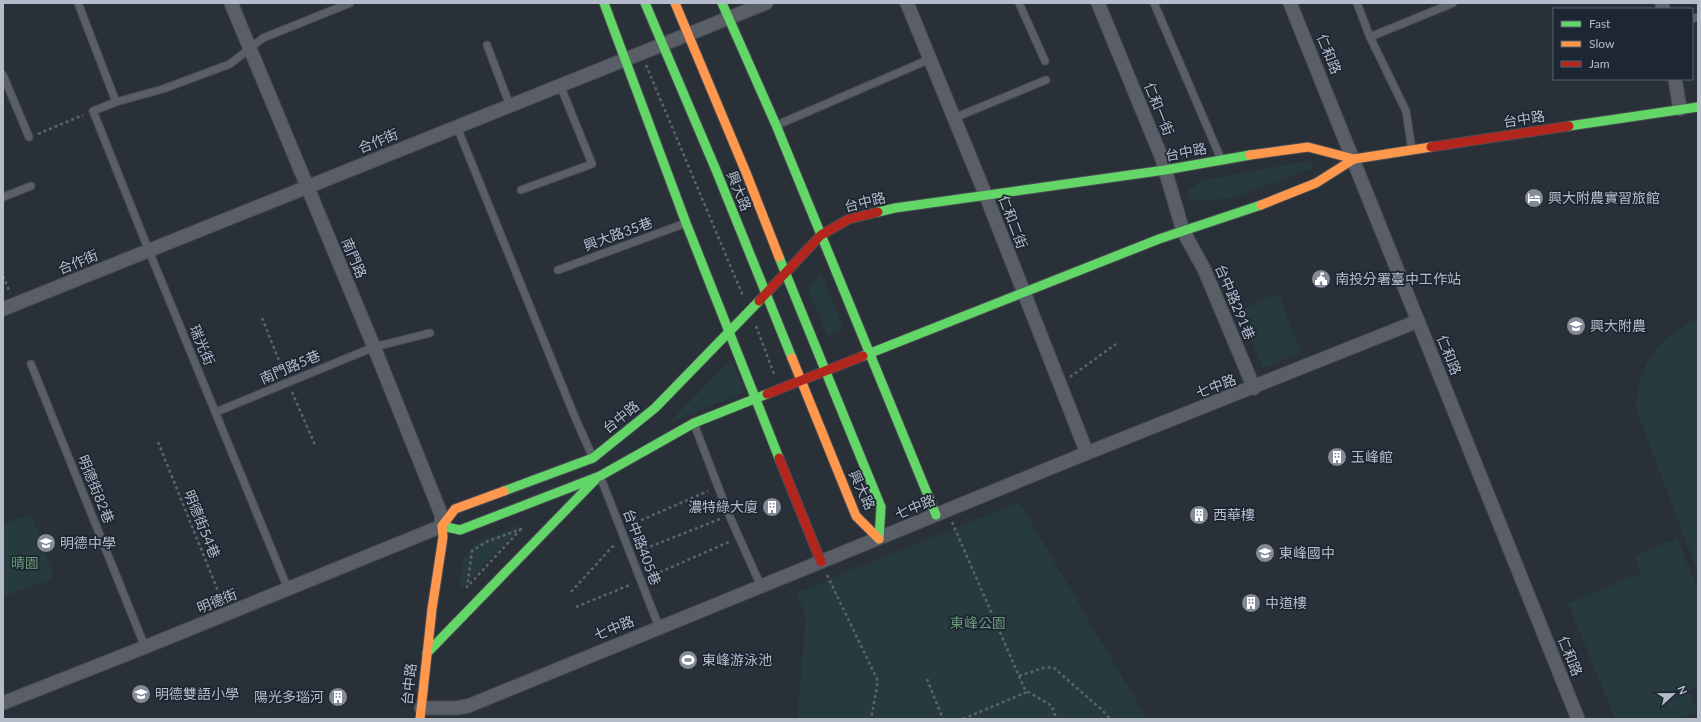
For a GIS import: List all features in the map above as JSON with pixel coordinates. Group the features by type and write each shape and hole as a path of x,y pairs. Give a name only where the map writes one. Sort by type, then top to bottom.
{"street":[{"name":"南門路","path":"231,3 374,347 441,514 442,526"},
{"path":"604,3 686,223 821,562"},
{"name":"興大路","path":"645,3 716,170 856,516 879,539"},
{"name":"興大路","path":"675,3 747,175 785,274 880,507 879,539"},
{"path":"722,3 776,125 869,354 941,513"},
{"name":"合作街","path":"3,309 766,3"},
{"name":"仁和二街","path":"907,3 986,196 1087,453"},
{"name":"仁和一街","path":"1098,3 1161,156 1183,231"},
{"name":"仁和路","path":"1290,3 1578,719"},
{"path":"1675,80 1680,109"},
{"name":"台中路","path":"420,714 443,537 442,526 455,509 593,458 655,408 766,295 821,235 841,222 859,216 895,208 1164,170 1222,159 1308,147 1354,159 1698,107"},
{"name":"台中路","path":"442,526 460,530 600,476 694,424 1024,292 1183,231 1275,200 1316,183 1354,159"},
{"name":"台中路291巷","path":"1183,231 1204,269 1254,388"},
{"name":"七中路","path":"420,714 468,706 1087,453 1254,388 1418,321"},
{"name":"台中路","path":"427,653 540,535 600,476"},
{"name":"明德街","path":"3,703 227,614 442,526"}],"lane":[{"path":"78,3 116,102"},
{"path":"93,111 116,102 164,89 230,64 263,38 350,3"},
{"path":"1019,3 1045,60"},
{"path":"1154,3 1222,159"},
{"path":"1357,3 1370,37 1406,111 1412,150"},
{"path":"1370,37 1453,3"},
{"path":"487,45 510,106"},
{"path":"776,125 930,59"},
{"path":"3,75 29,138"},
{"path":"954,118 1046,80"},
{"path":"520,190 592,164 560,85"},
{"name":"瑞光街","path":"93,111 288,589"},
{"path":"458,127 574,415 593,458"},
{"path":"3,197 31,186"},
{"name":"興大路35巷","path":"558,270 686,223"},
{"name":"南門路5巷","path":"216,412 374,347 430,332"},
{"name":"明德街82巷","path":"31,364 145,647"},
{"path":"694,424 729,515 761,586"},
{"name":"台中路405巷","path":"600,476 659,627"}],"path":[{"path":"641,53 750,311 780,390"},
{"path":"29,138 93,111"},
{"path":"262,318 314,445"},
{"path":"1060,384 1116,344"},
{"name":"明德街54巷","path":"158,442 227,614"},
{"path":"620,529 718,487"},
{"path":"941,513 1027,692 1052,706 1056,719"},
{"path":"630,555 729,515"},
{"path":"521,529 467,586 472,551 486,542 521,529"},
{"path":"576,607 641,581 740,537"},
{"path":"571,592 612,547 625,541"},
{"path":"821,562 878,681 871,719"},
{"path":"1019,676 1046,667 1054,668 1102,710 1110,719"},
{"path":"927,679 943,719"},
{"path":"963,719 1027,692"}],"green space":[{"path":"1309,161 1313,168 1229,199 1190,200 1187,191 1204,180"},
{"path":"821,273 844,329 827,336 808,289"},
{"path":"1279,294 1301,353 1263,368 1239,310"},
{"path":"1698,320 1698,573 1636,408 1640,379 1652,354 1661,343 1672,334 1684,326"},
{"path":"731,360 745,392 668,424"},
{"name":"東峰公園","path":"1019,502 1147,719 797,719 806,616 796,593"},
{"name":"晴園","path":"31,514 54,578 4,596 3,524"},
{"path":"523,524 462,588 459,586 464,558 475,543"},
{"path":"1677,538 1698,590 1698,687 1689,691 1697,711 1678,719 1615,719 1568,603 1641,573 1634,556"}],"traffic: fast":[{"path":"604,3 686,223 779,458"},
{"path":"645,3 716,170 792,358"},
{"path":"722,3 776,125 936,515"},
{"path":"1569,126 1698,107"},
{"path":"878,212 895,208 1165,170 1250,155"},
{"path":"863,356 1159,239 1261,205"},
{"path":"779,257 881,507 879,539"},
{"path":"504,491 593,458 655,408 759,301"},
{"path":"442,526 460,530 600,476 694,423 767,394"},
{"path":"427,653 595,480"}],"traffic: slow":[{"path":"675,3 747,175 779,257"},
{"path":"1250,155 1308,147 1354,159"},
{"path":"1261,205 1316,183 1354,159 1431,147"},
{"path":"792,358 856,516 879,539"},
{"path":"420,719 432,609 443,537 442,526 455,509 504,491"}],"traffic: jam":[{"path":"1431,147 1569,126"},
{"path":"759,301 821,235 849,219 878,212"},
{"path":"767,394 863,356"},
{"path":"779,458 821,562"}],"place":[{"name":"興大附農實習旅館","path":"1534,198"},
{"name":"南投分署臺中工作站","path":"1321,279"},
{"name":"興大附農","path":"1576,326"},
{"name":"玉峰館","path":"1337,457"},
{"name":"濃特綠大廈","path":"772,507"},
{"name":"西華樓","path":"1199,515"},
{"name":"明德中學","path":"46,543"},
{"name":"東峰國中","path":"1265,553"},
{"name":"中道樓","path":"1251,603"},
{"name":"東峰游泳池","path":"688,660"},
{"name":"明德雙語小學","path":"141,694"},
{"name":"陽光多瑙河","path":"338,697"}]}
